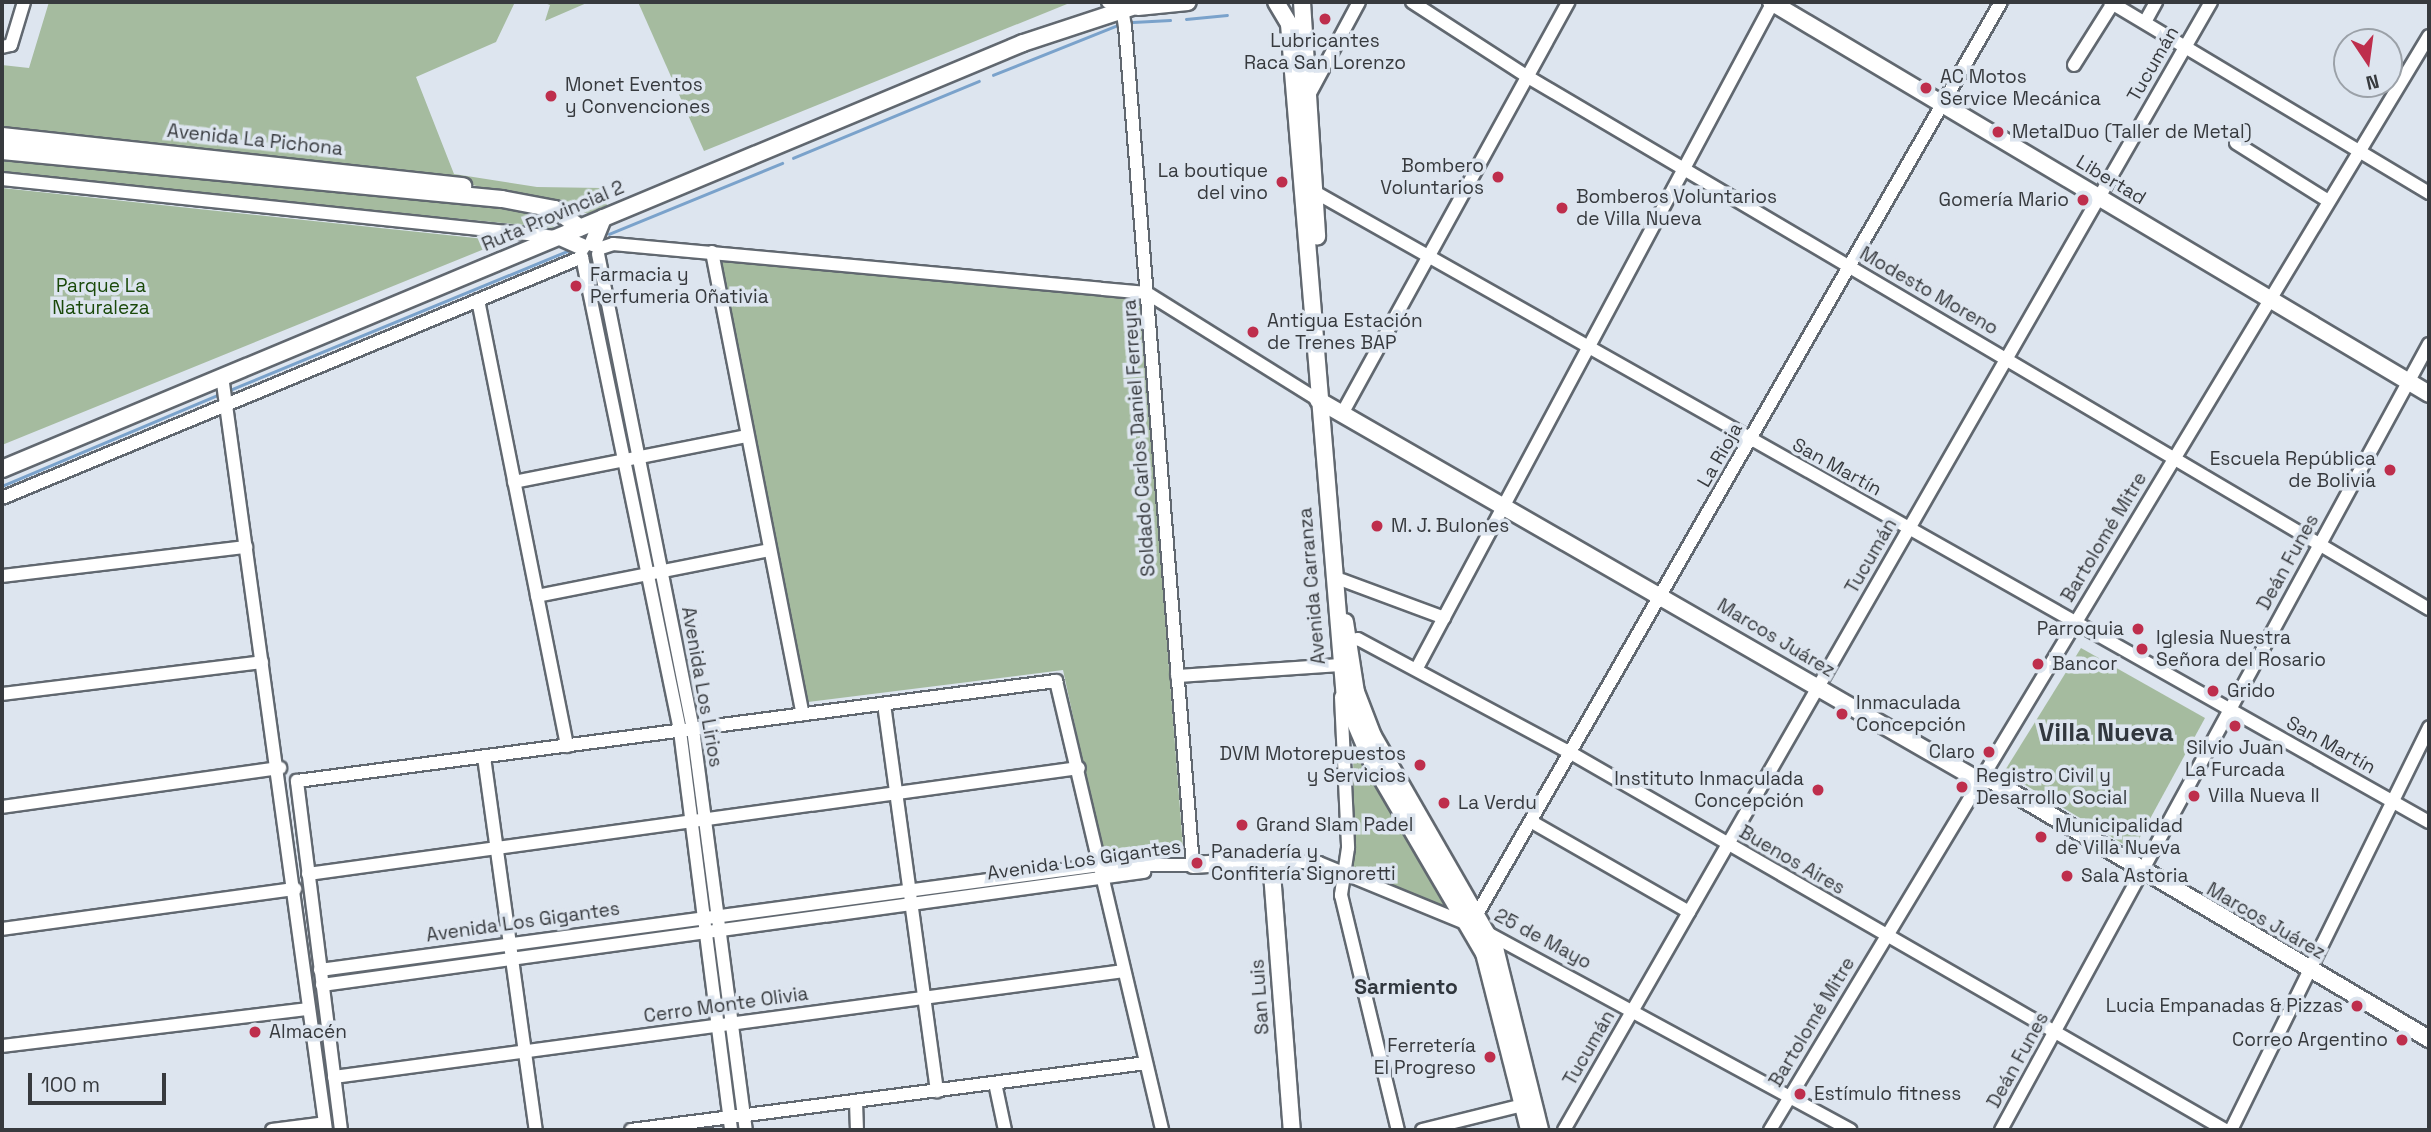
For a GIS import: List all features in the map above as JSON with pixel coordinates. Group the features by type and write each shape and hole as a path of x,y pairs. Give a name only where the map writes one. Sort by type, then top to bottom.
{"main road":[{"path":"1115,5 1147,2"},
{"path":"1115,5 1188,2"},
{"name":"Avenida Carranza","path":"1276,2 1289,24 1330,405 1342,580 1339,671 1362,743 1474,919 1488,933 1502,966 1540,1130"},
{"name":"Avenida Carranza","path":"1302,2 1307,99 1307,188"},
{"name":"Libertad","path":"1772,2 2429,394"},
{"name":"Ruta Provincial 2","path":"2,469 1115,5"},
{"name":"Avenida La Pichona","path":"2,136 417,177 502,200"},
{"name":"Avenida La Pichona","path":"2,151 502,200 555,209 580,228"},
{"path":"560,237 591,250 603,218"},
{"name":"Avenida Carranza","path":"1330,405 1342,642 1356,692 1373,736 1474,919 1529,1130"},
{"name":"Marcos Juárez","path":"1330,405 1662,594 1818,688 1982,779 2429,1039"},
{"name":"25 de Mayo","path":"1192,865 1270,860"},
{"name":"San Luis","path":"1270,860 1292,1130"}],"street":[{"path":"4,47 24,2"},
{"path":"1307,99 1359,2"},
{"name":"Modesto Moreno","path":"1412,2 1528,78 2175,456 2429,609"},
{"path":"2,498 226,402 478,300 591,250 613,244 1147,293 1330,405 1429,255 1568,2"},
{"path":"1417,668 1772,2"},
{"name":"La Rioja","path":"1474,919 1851,268 2001,2"},
{"path":"2145,22 2156,2"},
{"name":"Tucumán","path":"1564,1130 2211,2"},
{"path":"2074,65 2111,3 2357,152 2429,192"},
{"name":"Soldado Carlos Daniel Ferreyra","path":"1115,5 1147,293 1192,865"},
{"name":"Bartolomé Mitre","path":"1770,1130 2327,200 2429,36"},
{"path":"2236,143 2327,200"},
{"path":"2,179 560,237"},
{"name":"San Martín","path":"1307,188 1429,255 1750,441 2429,822"},
{"name":"Avenida Los Lirios","path":"591,250 687,730 724,1025 731,1124"},
{"path":"712,252 803,714"},
{"path":"478,300 567,746"},
{"name":"Deán Funes","path":"2001,1130 2429,344"},
{"path":"222,376 262,662 280,768 326,1127 272,1130"},
{"path":"514,482 747,436"},
{"path":"2,576 246,547"},
{"path":"537,596 770,550"},
{"path":"1342,580 1444,618"},
{"name":"Buenos Aires","path":"1342,642 1417,668 1571,752 1727,845 2225,1130"},
{"path":"2,694 262,662"},
{"path":"1177,676 1339,671 1348,848 1342,873 1341,895 1398,1130"},
{"path":"341,1130 297,781 1056,681 1079,768 1162,1130"},
{"path":"884,704 937,1091"},
{"path":"2231,1130 2429,727"},
{"path":"484,757 536,1130"},
{"path":"2,807 280,768"},
{"path":"308,874 1079,768"},
{"path":"1532,822 1689,912"},
{"path":"2115,856 2134,858 2156,844"},
{"name":"25 de Mayo","path":"1270,860 1305,860 1474,919"},
{"name":"Avenida Los Gigantes","path":"321,977 511,958 909,889 1192,865"},
{"name":"Avenida Los Gigantes","path":"321,977 509,944 911,903 1102,871"},
{"path":"2,929 295,889"},
{"name":"25 de Mayo","path":"1488,933 1851,1130"},
{"name":"Cerro Monte Olivia","path":"334,1077 1124,971"},
{"path":"305,978 321,977"},
{"path":"2,1046 309,1009"},
{"name":"Avenida Los Lirios","path":"724,1025 746,1130"},
{"path":"631,1130 731,1124 745,1117 1146,1063"},
{"path":"995,1083 1005,1130"},
{"path":"856,1102 857,1130"},
{"path":"1422,1130 1523,1105"}],"green space":[{"path":"49,2 515,2 496,42 416,77 454,174 537,187 602,188 608,209 590,214 420,172 2,131 2,65 29,68"},
{"path":"542,2 589,2 545,21 550,5"},
{"path":"638,2 1072,2 704,151"},
{"path":"2,155 426,195 548,216 554,228 2,174"},
{"name":"Parque La Naturaleza","path":"2,188 208,210 504,241 2,445"},
{"path":"718,259 1140,296 1183,847 1103,855 1063,670 808,702"},
{"path":"2081,648 2205,718 2133,850 2004,772"},
{"path":"1353,738 1457,914 1354,873"}],"waterway":[{"path":"1186,19 1227,15"},
{"path":"1133,22 1170,20"},
{"path":"993,75 1118,25"},
{"path":"793,158 979,81"},
{"path":"609,234 782,163"},
{"path":"230,390 570,250"},
{"path":"1154,308 1155,325"},
{"path":"2,486 220,394"}],"place":[{"name":"Lubricantes Raca San Lorenzo","path":"1325,19"},
{"name":"AC Motos Service Mecánica","path":"1926,88"},
{"name":"Monet Eventos y Convenciones","path":"551,96"},
{"name":"MetalDuo (Taller de Metal)","path":"1998,132"},
{"name":"Bombero Voluntarios","path":"1498,177"},
{"name":"La boutique del vino","path":"1282,182"},
{"name":"Gomería Mario","path":"2083,200"},
{"name":"Bomberos Voluntarios de Villa Nueva","path":"1562,208"},
{"name":"Farmacia y Perfumeria Oñativia","path":"576,286"},
{"name":"Antigua Estación de Trenes BAP","path":"1253,332"},
{"name":"Escuela República de Bolivia","path":"2390,470"},
{"name":"M. J. Bulones","path":"1377,526"},
{"name":"Parroquia","path":"2138,629"},
{"name":"Iglesia Nuestra Señora del Rosario","path":"2142,649"},
{"name":"Bancor","path":"2038,664"},
{"name":"Grido","path":"2213,691"},
{"name":"Inmaculada Concepción","path":"1842,714"},
{"name":"Silvio Juan La Furcada","path":"2235,726"},
{"name":"Claro","path":"1989,752"},
{"name":"DVM Motorepuestos y Servicios","path":"1420,765"},
{"name":"Registro Civil y Desarrollo Social","path":"1962,787"},
{"name":"Instituto Inmaculada Concepción","path":"1818,790"},
{"name":"Villa Nueva II","path":"2194,796"},
{"name":"La Verdu","path":"1444,803"},
{"name":"Grand Slam Padel","path":"1242,825"},
{"name":"Municipalidad de Villa Nueva","path":"2041,837"},
{"name":"Panadería y Confitería Signoretti","path":"1197,863"},
{"name":"Sala Astoria","path":"2067,876"},
{"name":"Lucia Empanadas & Pizzas","path":"2357,1006"},
{"name":"Almacén","path":"255,1032"},
{"name":"Correo Argentino","path":"2402,1040"},
{"name":"Ferretería El Progreso","path":"1490,1057"},
{"name":"Estímulo fitness","path":"1800,1094"}],"district":[{"name":"Villa Nueva","path":"2106,733"},
{"name":"Sarmiento","path":"1406,987"}]}
